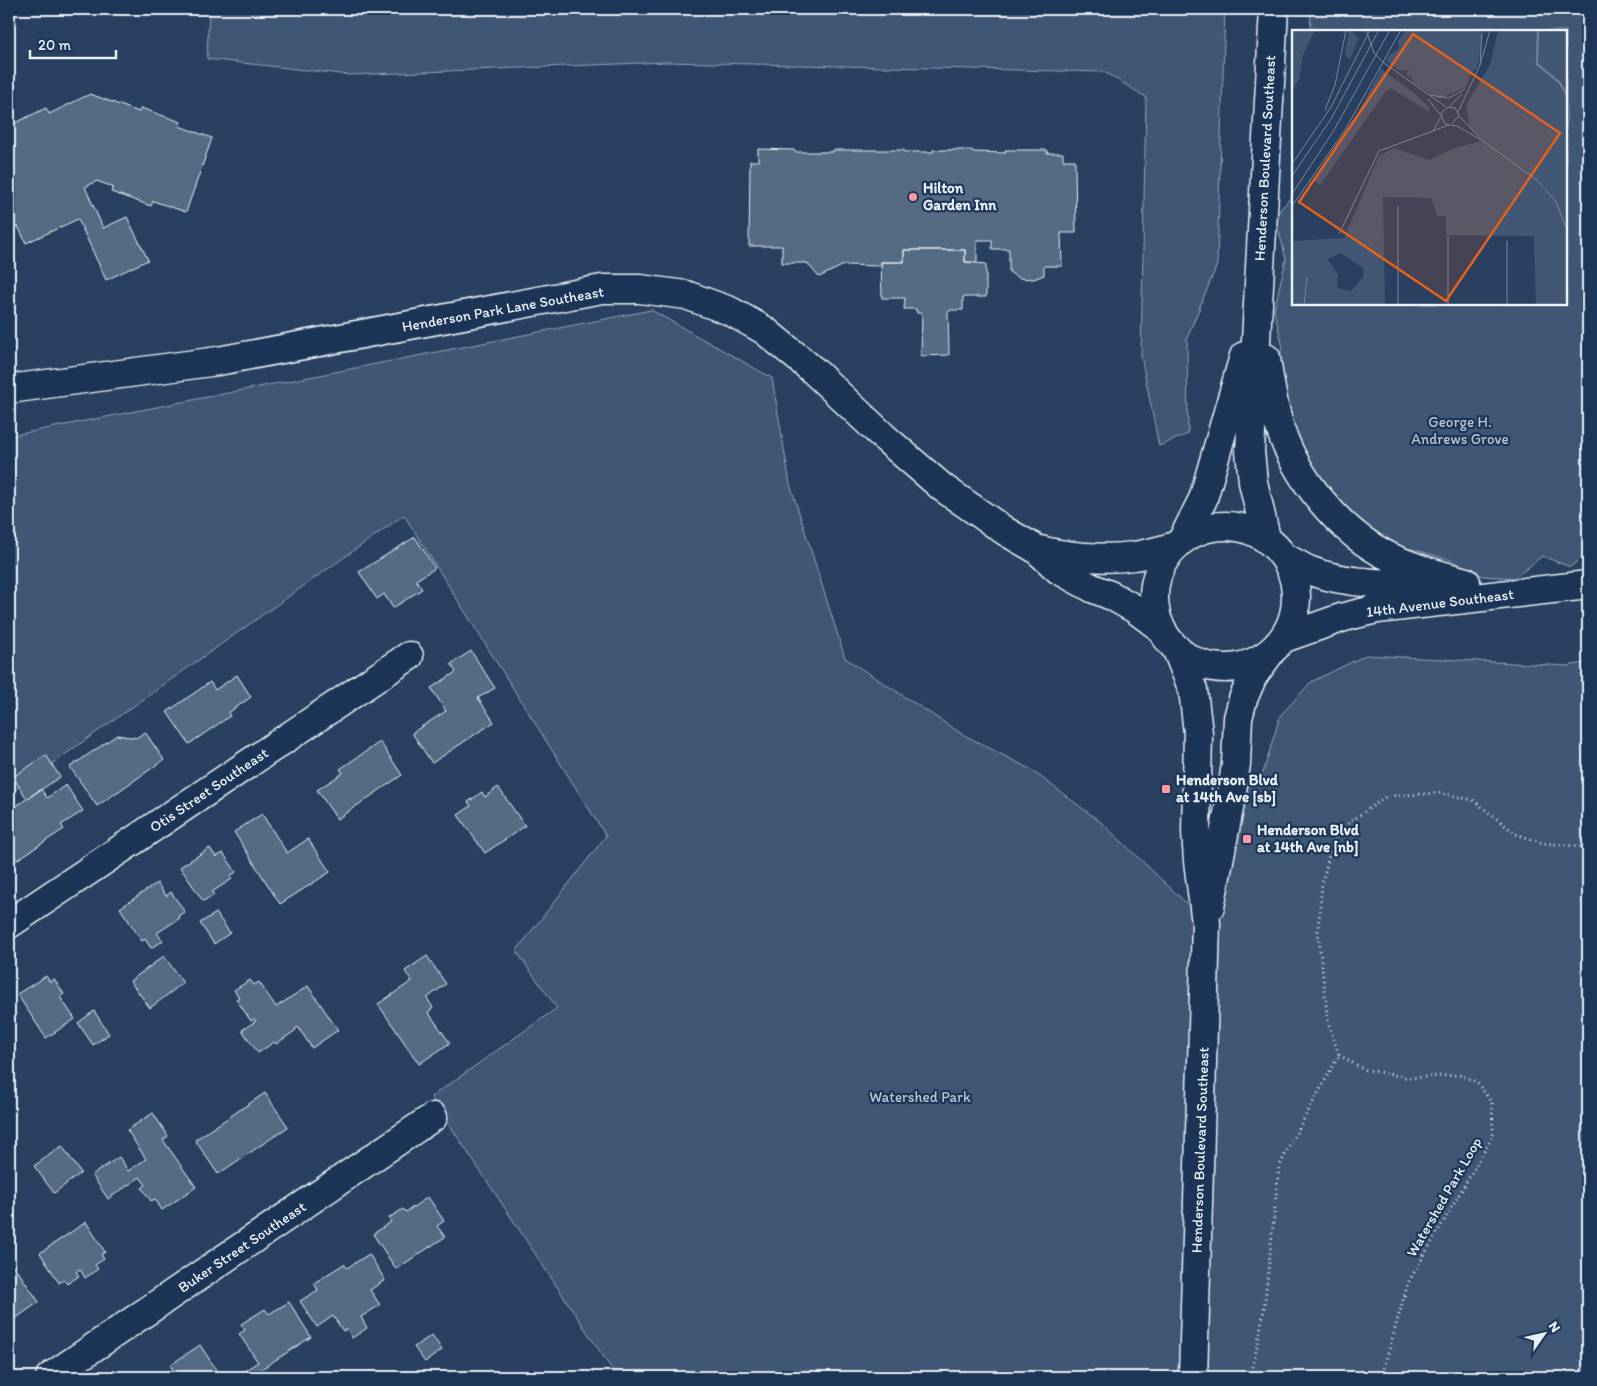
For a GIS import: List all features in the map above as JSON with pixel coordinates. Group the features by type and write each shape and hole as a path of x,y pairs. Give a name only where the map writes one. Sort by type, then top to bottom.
{"main road":[{"name":"Henderson Boulevard Southeast","path":"1274,9 1250,451 1253,482 1275,547"},
{"name":"Henderson Park Lane Southeast","path":"9,390 218,361 602,289 640,289 686,295 730,311 764,330 814,371 885,438 943,488 1005,531 1036,548 1052,554 1121,557 1135,556 1180,542"},
{"name":"Henderson Boulevard Southeast","path":"1180,542 1203,500 1212,474 1257,307"},
{"path":"1257,307 1271,392 1280,427 1294,461 1314,492 1337,519 1363,541 1390,557 1424,570 1466,582"},
{"path":"1225,525 1246,528 1275,547 1294,576 1297,598 1293,619 1277,645 1253,662 1233,668 1213,667 1193,660 1169,639 1155,610 1154,590 1159,570 1169,553 1180,542 1203,529 1225,525"},
{"name":"14th Avenue Southeast","path":"1275,547 1307,570 1332,577 1366,582 1466,582 1540,591"},
{"name":"Henderson Park Lane Southeast","path":"1036,548 1059,570 1135,609 1169,639"},
{"name":"14th Avenue Southeast","path":"1277,645 1344,617 1378,609 1588,585"},
{"name":"Henderson Boulevard Southeast","path":"1169,639 1193,690 1197,718 1196,832 1206,923 1193,1377"},
{"name":"Henderson Boulevard Southeast","path":"1206,923 1217,876 1231,798 1236,764 1238,718 1243,699 1253,676 1277,645"},
{"name":"Otis Street Southeast","path":"9,924 409,656"},
{"name":"Buker Street Southeast","path":"50,1377 433,1117"}],"path":[{"path":"1252,1377 1264,1310 1279,1168 1288,1148 1339,1056 1328,1022 1318,931 1322,884 1333,839 1351,821 1387,796 1440,793 1472,800 1516,834 1542,843 1586,848 1588,850"},
{"name":"Watershed Park Loop","path":"1339,1056 1362,1069 1409,1078 1459,1075 1476,1082 1492,1103 1493,1136 1408,1282 1383,1371 1383,1377"}],"green space":[{"path":"209,9 1225,9 1217,265 1187,338 1188,434 1159,446 1141,356 1146,97 1104,72 666,62 349,75 207,59"},
{"name":"George H. Andrews Grove","path":"1311,9 1588,9 1588,553 1570,567 1542,556 1515,578 1483,576 1451,560 1412,549 1388,546 1370,534 1341,501 1326,496 1284,417 1278,376 1282,344 1274,310 1286,259 1275,216 1292,196 1292,305 1567,305 1567,30 1310,30"},
{"name":"Watershed Park","path":"651,310 772,378 790,484 845,658 962,734 1030,769 1102,823 1206,922 1233,782 1260,783 1280,716 1311,682 1366,655 1568,666 1588,662 1588,1377 617,1377 431,1097 557,1008 516,951 606,836 404,515 9,794 9,436"}],"building":[{"path":"90,94 139,112 141,108 181,122 179,126 212,138 186,212 153,201 151,206 111,192 113,187 97,181 85,187 103,228 127,217 148,260 106,280 78,219 26,243 18,226 9,230 9,126 46,108 49,114"},
{"name":"Hilton Garden Inn","path":"758,149 794,150 795,152 833,152 833,150 933,152 933,150 972,150 973,152 1005,153 1005,150 1047,150 1047,153 1063,153 1063,160 1075,160 1076,233 1061,233 1062,266 1044,266 1044,275 1034,279 1019,278 1009,272 1009,249 992,249 992,240 977,240 977,262 965,262 965,250 904,250 904,262 881,262 881,266 844,265 819,277 807,263 782,263 782,246 749,246 750,161 758,161"},
{"path":"904,250 965,250 965,262 986,264 986,297 963,297 963,310 951,310 948,312 949,355 921,356 922,313 917,313 916,309 904,309 905,298 882,298 881,262 904,262"},
{"path":"415,537 435,568 416,580 422,589 393,608 384,594 377,599 359,572"},
{"path":"471,651 495,688 478,698 494,722 432,763 412,733 446,711 431,688 456,672 451,664"},
{"path":"237,675 251,697 228,713 230,716 189,744 167,712 210,682 215,690"},
{"path":"145,732 164,760 97,806 70,767 117,735 136,738"},
{"path":"380,742 402,775 337,819 317,790 343,773 340,769"},
{"path":"46,755 60,777 27,799 13,777"},
{"path":"66,785 83,811 61,825 64,829 12,863 9,858 9,811 41,789 47,798"},
{"path":"498,787 525,826 485,853 458,815 471,806 468,802 482,792 485,797"},
{"path":"262,814 287,853 308,839 330,872 280,904 234,832"},
{"path":"210,848 216,857 223,853 236,872 230,876 232,879 212,892 214,895 203,901 180,867"},
{"path":"157,883 166,896 171,892 185,912 178,916 180,918 157,933 163,941 151,948 145,939 142,941 120,908"},
{"path":"216,913 230,933 214,944 200,923"},
{"path":"164,956 183,983 150,1008 130,981"},
{"path":"427,956 446,984 427,998 433,1008 428,1012 450,1043 419,1064 378,1004 412,981 405,971"},
{"path":"46,976 50,982 54,979 64,994 60,997 75,1019 46,1038 17,994"},
{"path":"250,980 254,985 259,982 276,1007 308,986 338,1030 312,1048 298,1027 276,1044 274,1042 258,1053 242,1030 256,1021 254,1019 251,1021 236,999 239,997 234,990"},
{"path":"94,1011 109,1034 93,1045 78,1023"},
{"path":"265,1093 288,1127 218,1174 195,1140"},
{"path":"153,1113 168,1136 163,1140 196,1187 162,1210 155,1199 151,1201 142,1188 146,1185 140,1177 108,1199 92,1175 119,1157 128,1171 146,1159 127,1130"},
{"path":"62,1146 81,1173 54,1193 34,1166"},
{"path":"428,1197 444,1221 437,1226 445,1237 396,1269 373,1234 391,1222 389,1218 403,1209 406,1212"},
{"path":"86,1222 105,1252 101,1254 104,1259 95,1265 98,1269 85,1278 80,1269 76,1272 79,1276 67,1284 64,1280 59,1283 40,1253"},
{"path":"369,1254 385,1280 370,1290 380,1305 361,1317 367,1328 352,1338 347,1329 343,1331 333,1316 317,1327 300,1301 318,1290 314,1283 344,1264 347,1268"},
{"path":"14,1266 39,1302 9,1323 9,1270"},
{"path":"289,1302 311,1337 260,1370 265,1377 235,1377 258,1362 239,1334 245,1330 241,1324 265,1309 269,1314"},
{"path":"432,1335 442,1350 425,1362 414,1347"},
{"path":"200,1345 221,1377 175,1377 177,1376 170,1365"}],"place":[{"name":"Hilton Garden Inn","path":"913,197"},
{"name":"Henderson Blvd at 14th Ave [sb]","path":"1166,789"},
{"name":"Henderson Blvd at 14th Ave [nb]","path":"1247,839"}]}
